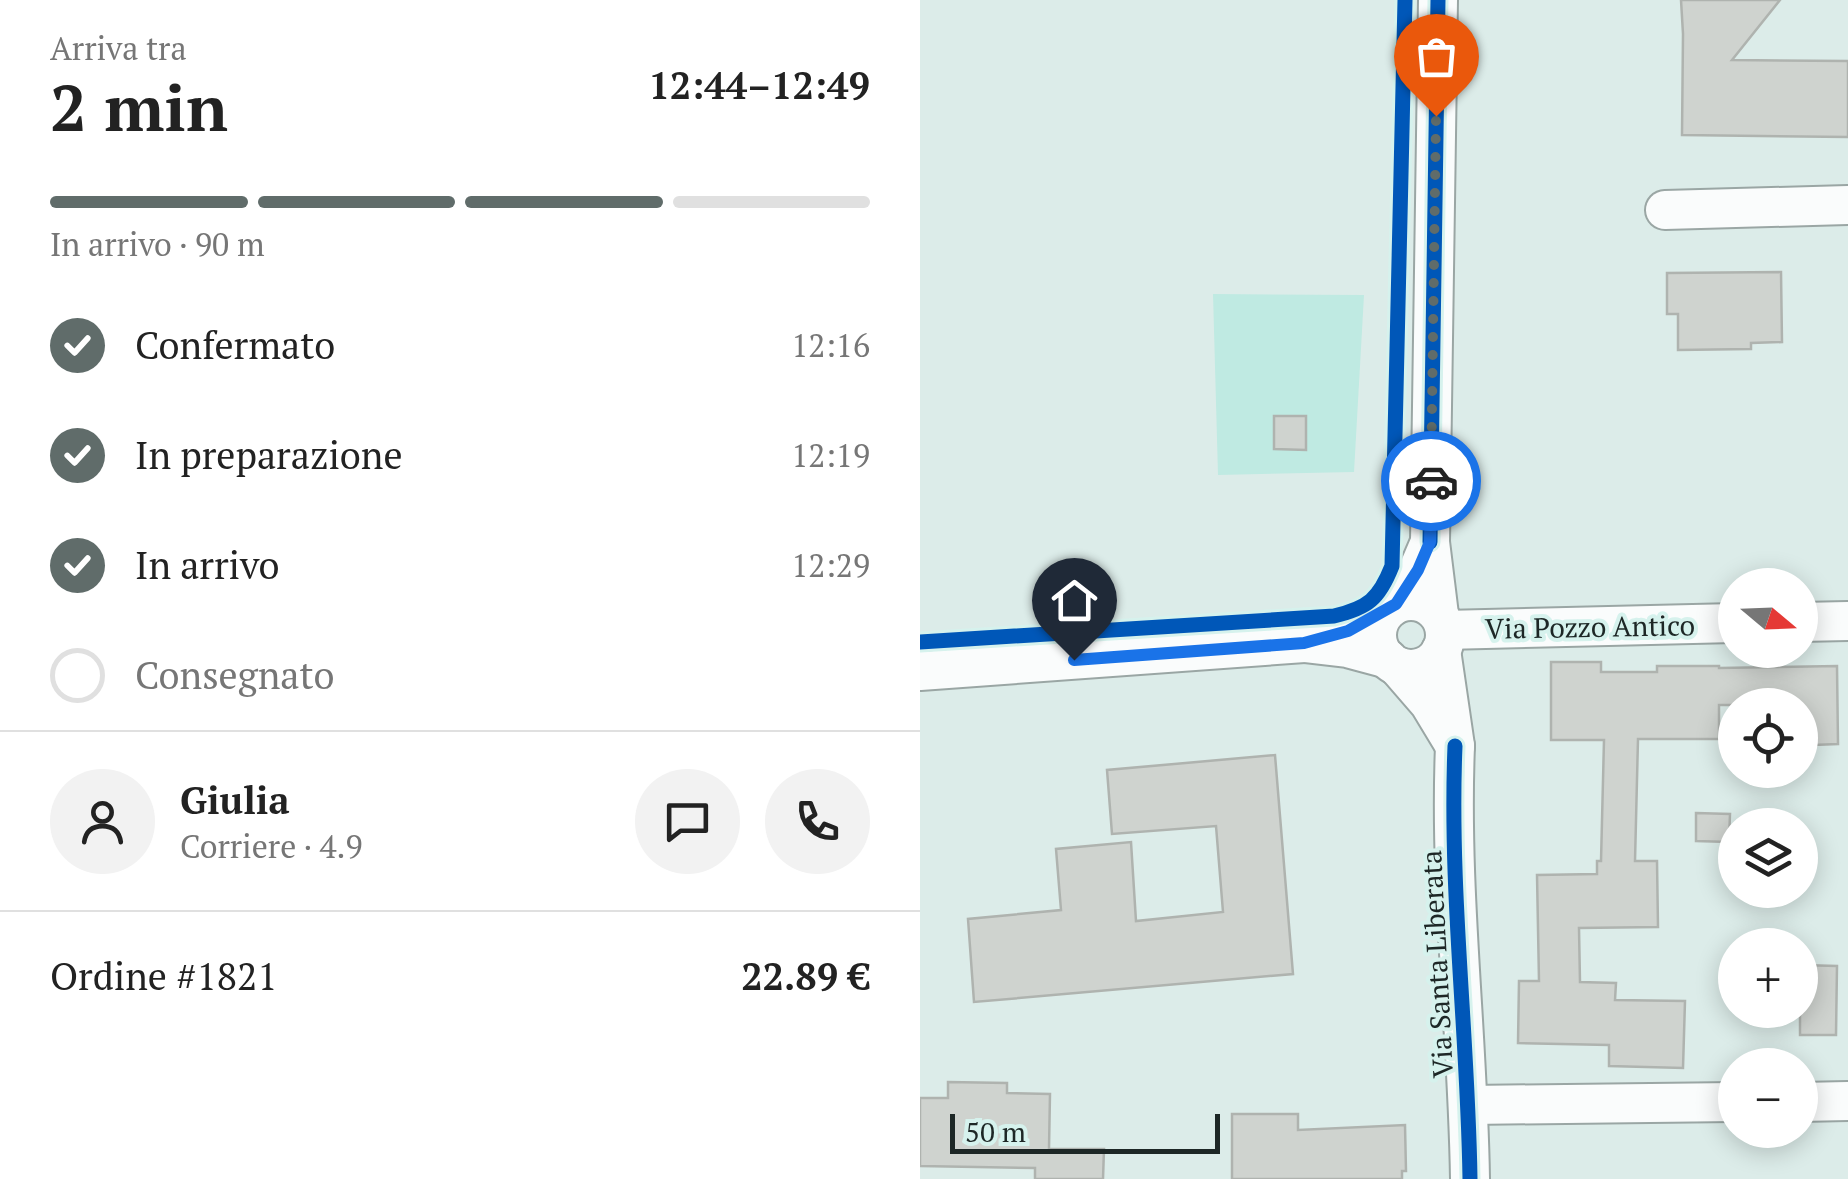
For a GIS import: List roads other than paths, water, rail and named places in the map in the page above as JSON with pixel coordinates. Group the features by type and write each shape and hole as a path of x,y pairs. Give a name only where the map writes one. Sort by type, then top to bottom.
{"street":[{"name":"Via Santa Liberata","path":"1438,0 1430,542 1454,746 1470,1179"},
{"path":"1665,210 1848,204"},
{"name":"Via Santa Liberata","path":"1393,606 1418,570 1430,542"},
{"path":"920,671 1304,643 1347,648 1408,669 1430,663 1442,631 1421,602 1410,601 1348,631 1304,643"},
{"path":"1393,606 1378,627 1381,650 1429,703 1454,746"},
{"path":"1818,622 1848,621"},
{"name":"Via Pozzo Antico","path":"1442,631 1718,624"},
{"path":"1469,1105 1718,1102"},
{"path":"1818,1102 1848,1102"}]}
